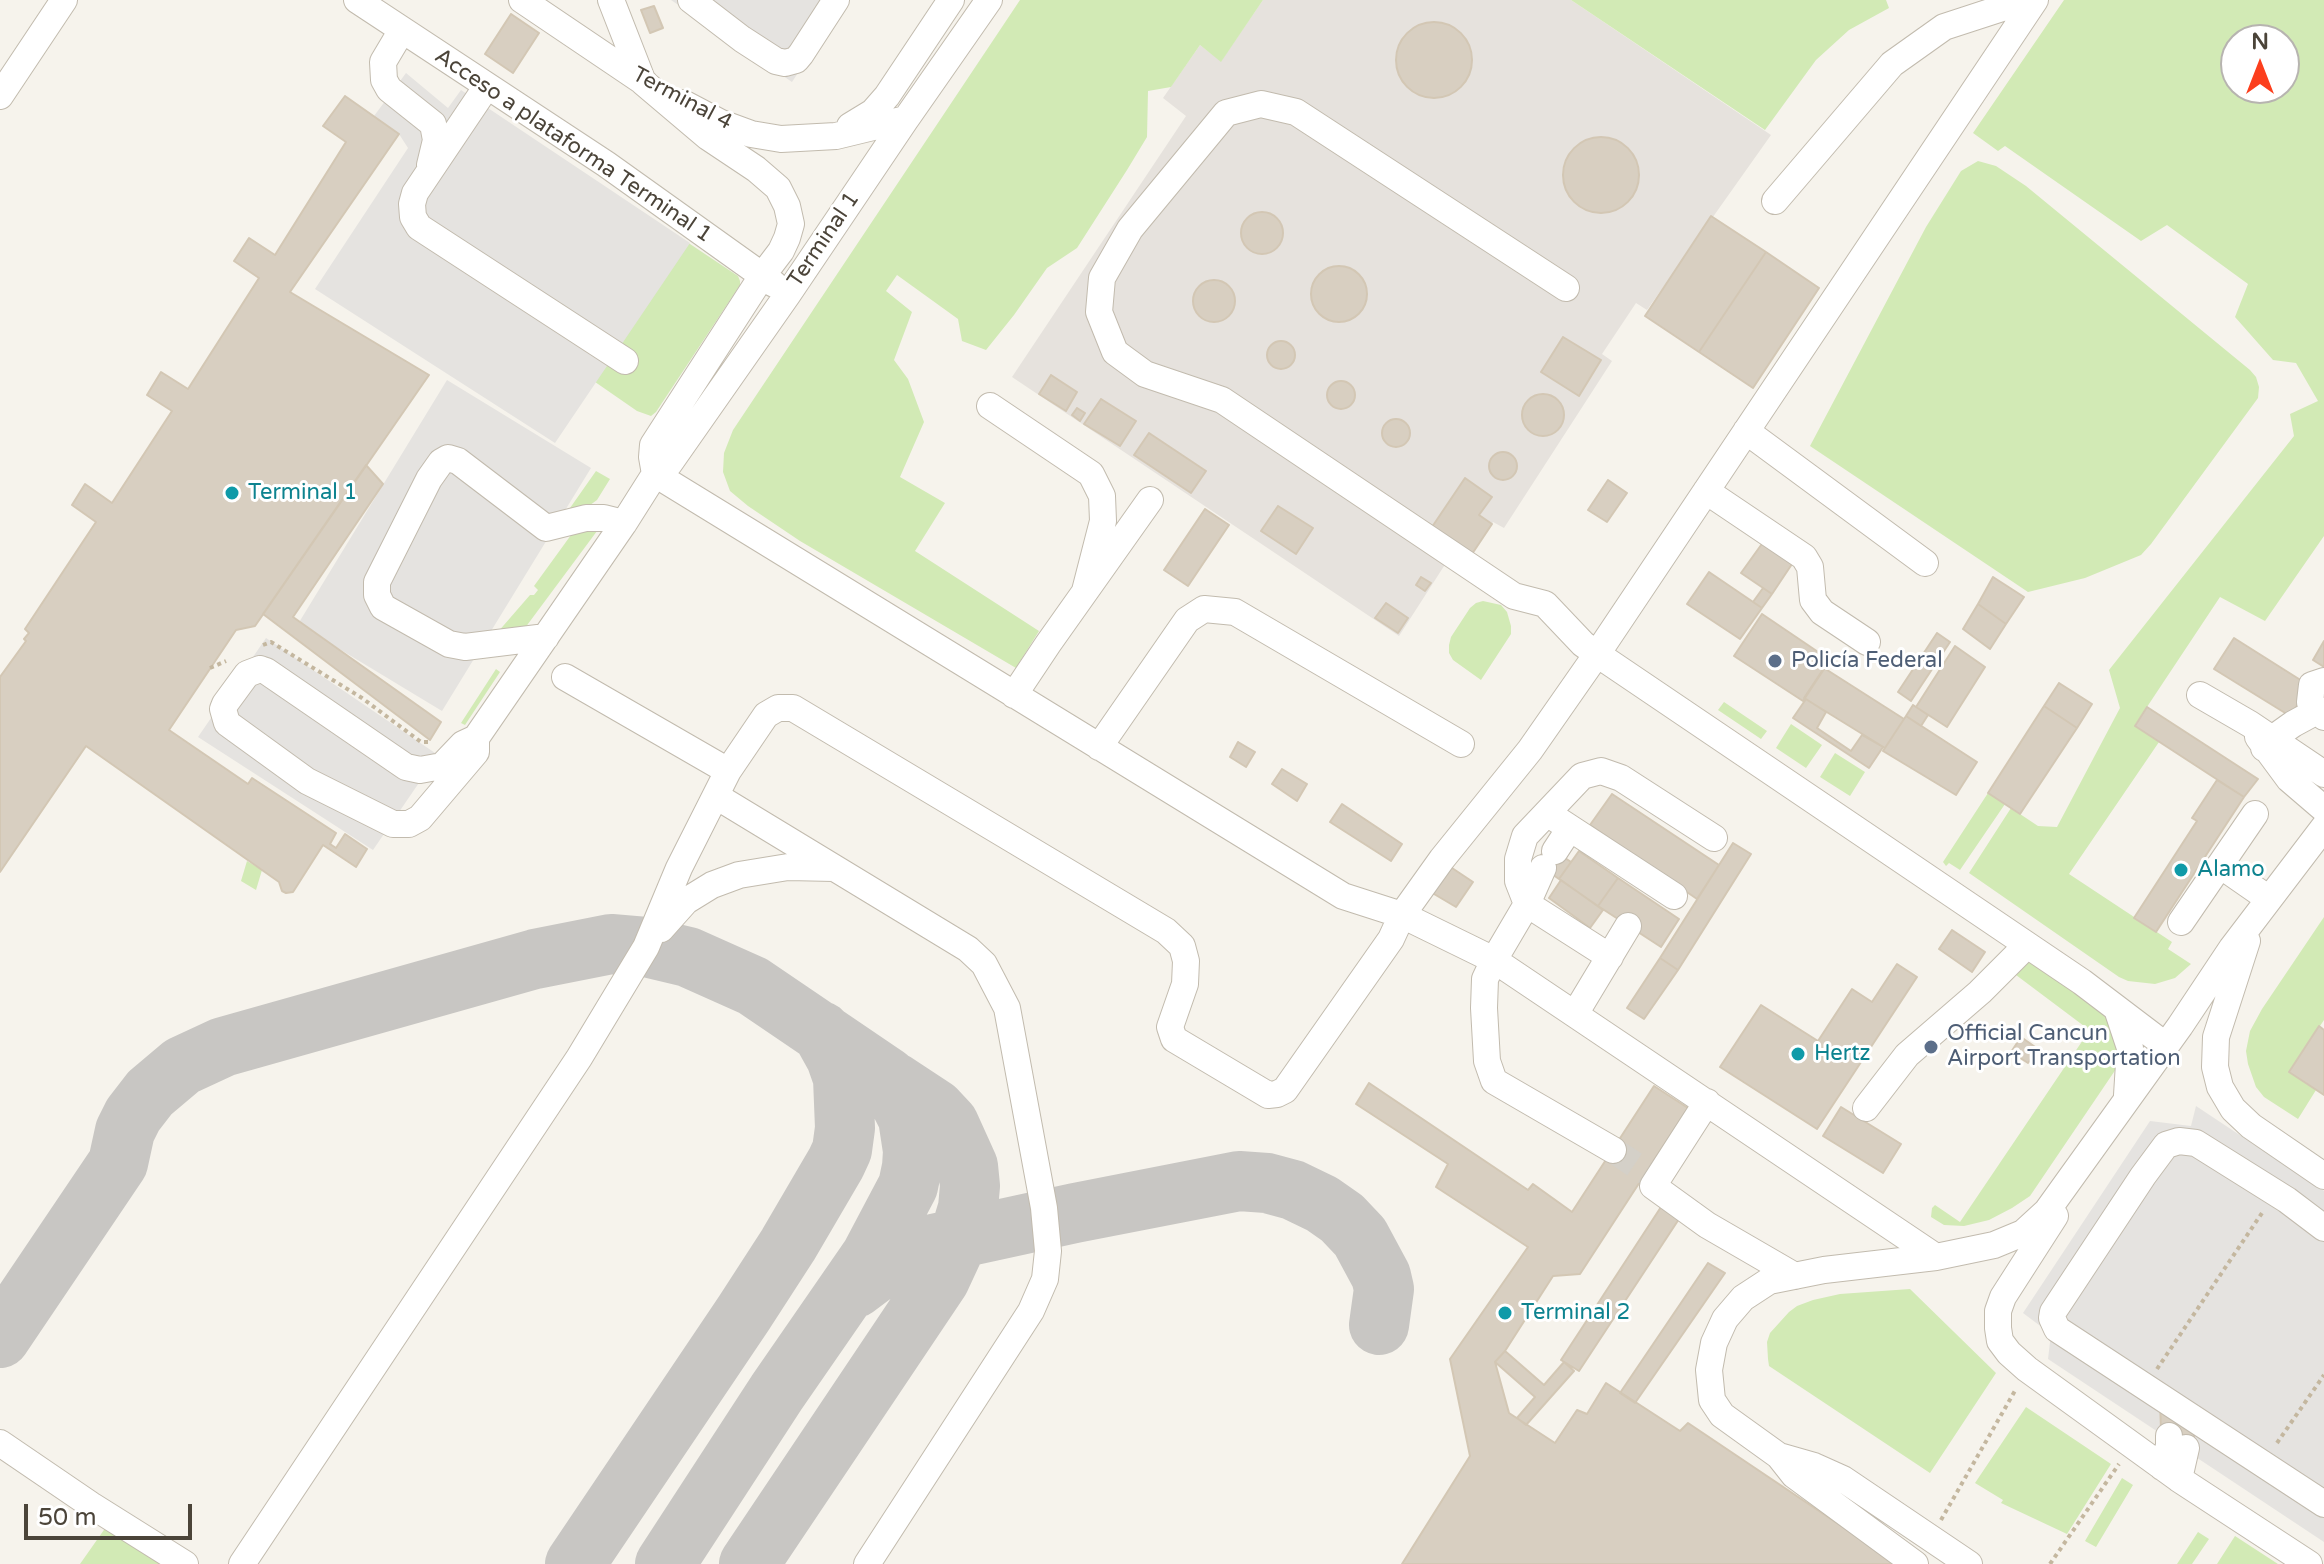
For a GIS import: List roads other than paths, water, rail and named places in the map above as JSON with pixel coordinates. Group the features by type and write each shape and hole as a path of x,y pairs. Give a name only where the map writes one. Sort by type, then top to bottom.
{"street":[{"path":"0,96 64,0"},
{"name":"Acceso a plataforma Terminal 1","path":"357,0 606,164 788,294"},
{"path":"611,0 652,87"},
{"path":"626,0 652,87"},
{"path":"691,0 742,39 776,61 785,63 796,60 801,54 836,0"},
{"path":"816,138 856,124 873,112 951,0"},
{"path":"906,119 989,0"},
{"path":"1775,201 1892,64 1944,27 2027,0"},
{"path":"242,1564 579,1058 646,947 679,868 728,771 766,715 778,708 793,708 1166,931 1182,946 1186,961 1185,984 1170,1027 1174,1039 1268,1095 1285,1090 1391,939 1402,915 1442,859 1530,750 1590,649 1706,491 2035,0"},
{"name":"Terminal 4","path":"528,3 652,87 721,123 751,134 781,139 816,138 853,133 906,119"},
{"path":"402,30 383,62 384,80 389,89 433,124 436,140 428,172"},
{"path":"487,86 415,193 413,217 419,227 625,361"},
{"name":"Terminal 1","path":"652,87 708,137 756,169 778,188 791,224 781,251 653,445 655,474"},
{"path":"1566,288 1296,112 1261,104 1226,113 1130,229 1102,278 1099,312 1115,352 1145,374 1222,400 1514,596 1545,604 1590,649 2082,982 2165,1045"},
{"name":"Terminal 1","path":"476,738 476,752 420,818 409,824 393,824 307,781 227,723 223,709 247,674 260,669 406,767 420,770 442,766 463,744 476,738 655,474 669,464 906,119"},
{"path":"990,406 1091,474 1102,496 1103,521 1085,591"},
{"path":"1746,431 1925,563"},
{"path":"546,637 465,647 449,644 383,607 377,595 377,582 429,479 441,462 448,458 458,461 546,528 596,517 624,523"},
{"path":"655,474 1343,896 1402,915 1494,960 1936,1257"},
{"path":"1706,491 1804,557 1810,567 1813,600 1822,612 1867,642"},
{"path":"1014,695 1150,500"},
{"path":"1099,747 1187,620 1204,609 1235,612 1461,744"},
{"path":"565,677 728,771"},
{"path":"2268,743 2293,724 2320,714 2310,702 2312,685 2324,681"},
{"path":"2200,695 2250,724 2268,743 2289,779 2324,809"},
{"path":"2268,743 2324,774"},
{"path":"1610,957 1527,904 1518,881 1518,859 1525,836 1582,776 1601,771 1621,778 1714,838"},
{"path":"716,796 968,949 984,964 1007,1008 1044,1208 1048,1251 1045,1279 1031,1311 867,1564"},
{"path":"1547,813 1674,896"},
{"path":"2181,922 2255,814"},
{"path":"1915,1564 1794,1475 1779,1456 1722,1415 1712,1400 1709,1370 1714,1343 1725,1319 1743,1298 1769,1281 1824,1270 1936,1257 1994,1245 2023,1233 2047,1211 2085,1160 2262,908 2324,827"},
{"path":"1570,828 1549,860 1485,979 1487,1061 1494,1081 1613,1150"},
{"path":"2220,865 2262,908"},
{"path":"646,947 686,901 712,885 739,875 788,867 837,868"},
{"path":"2262,908 2216,1037 2215,1067 2220,1087 2233,1109 2251,1126 2324,1176"},
{"path":"1575,1014 1628,926"},
{"path":"1866,1108 1907,1055 1980,992 2027,945"},
{"path":"2117,1009 2130,1048 2126,1098"},
{"path":"1707,1102 1650,1180 1707,1225 1795,1276"},
{"path":"2324,1228 2196,1143 2179,1141 2166,1145 2053,1312 2052,1318 2057,1329 2145,1386 2178,1421 2324,1504"},
{"path":"2085,1160 2051,1224 2003,1297 1998,1311 2000,1341 2027,1369 2170,1473 2309,1564"},
{"path":"2170,1473 2169,1446 2178,1421"},
{"path":"0,1443 185,1564"},
{"path":"1779,1456 1814,1466 1843,1479 1960,1561"}],"tunnel":[{"path":"1613,1150 1647,1173"}],"place":[{"name":"Terminal 1","path":"232,493"},
{"name":"Policía Federal","path":"1775,661"},
{"name":"Alamo","path":"2181,870"},
{"name":"Official Cancun Airport Transportation","path":"1931,1047"},
{"name":"Hertz","path":"1798,1054"},
{"name":"Terminal 2","path":"1505,1313"}]}
